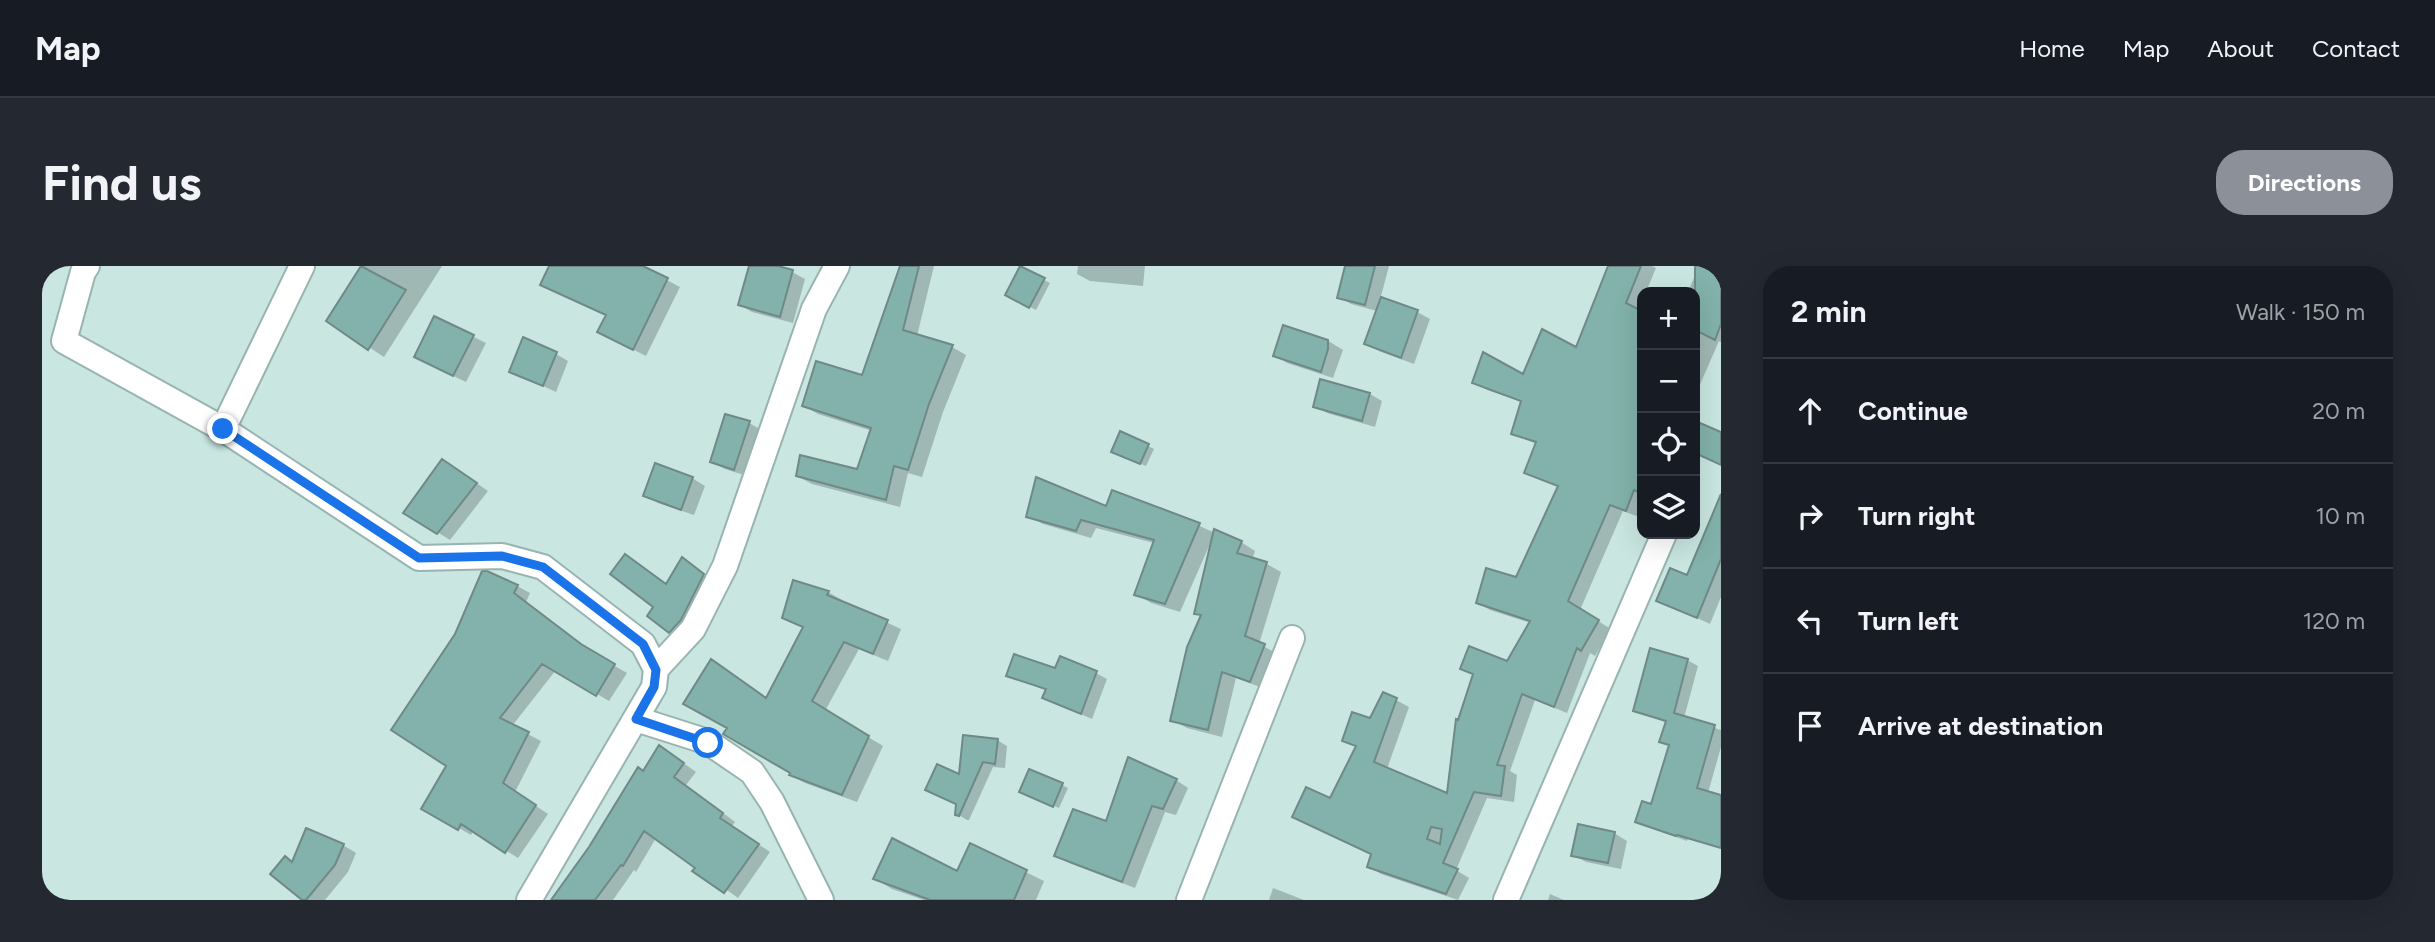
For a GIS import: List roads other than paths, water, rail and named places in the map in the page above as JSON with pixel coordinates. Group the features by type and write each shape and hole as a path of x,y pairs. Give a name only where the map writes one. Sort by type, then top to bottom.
{"street":[{"path":"87,266 64,341 223,429 419,558 502,556 543,567 643,644 656,670 654,687 529,900"},
{"path":"223,429 302,266"},
{"path":"656,670 693,629 725,566 814,309 837,266"},
{"path":"1506,900 1662,539"},
{"path":"1189,900 1292,638"},
{"path":"636,719 708,743 752,772 772,802 821,900"}]}
